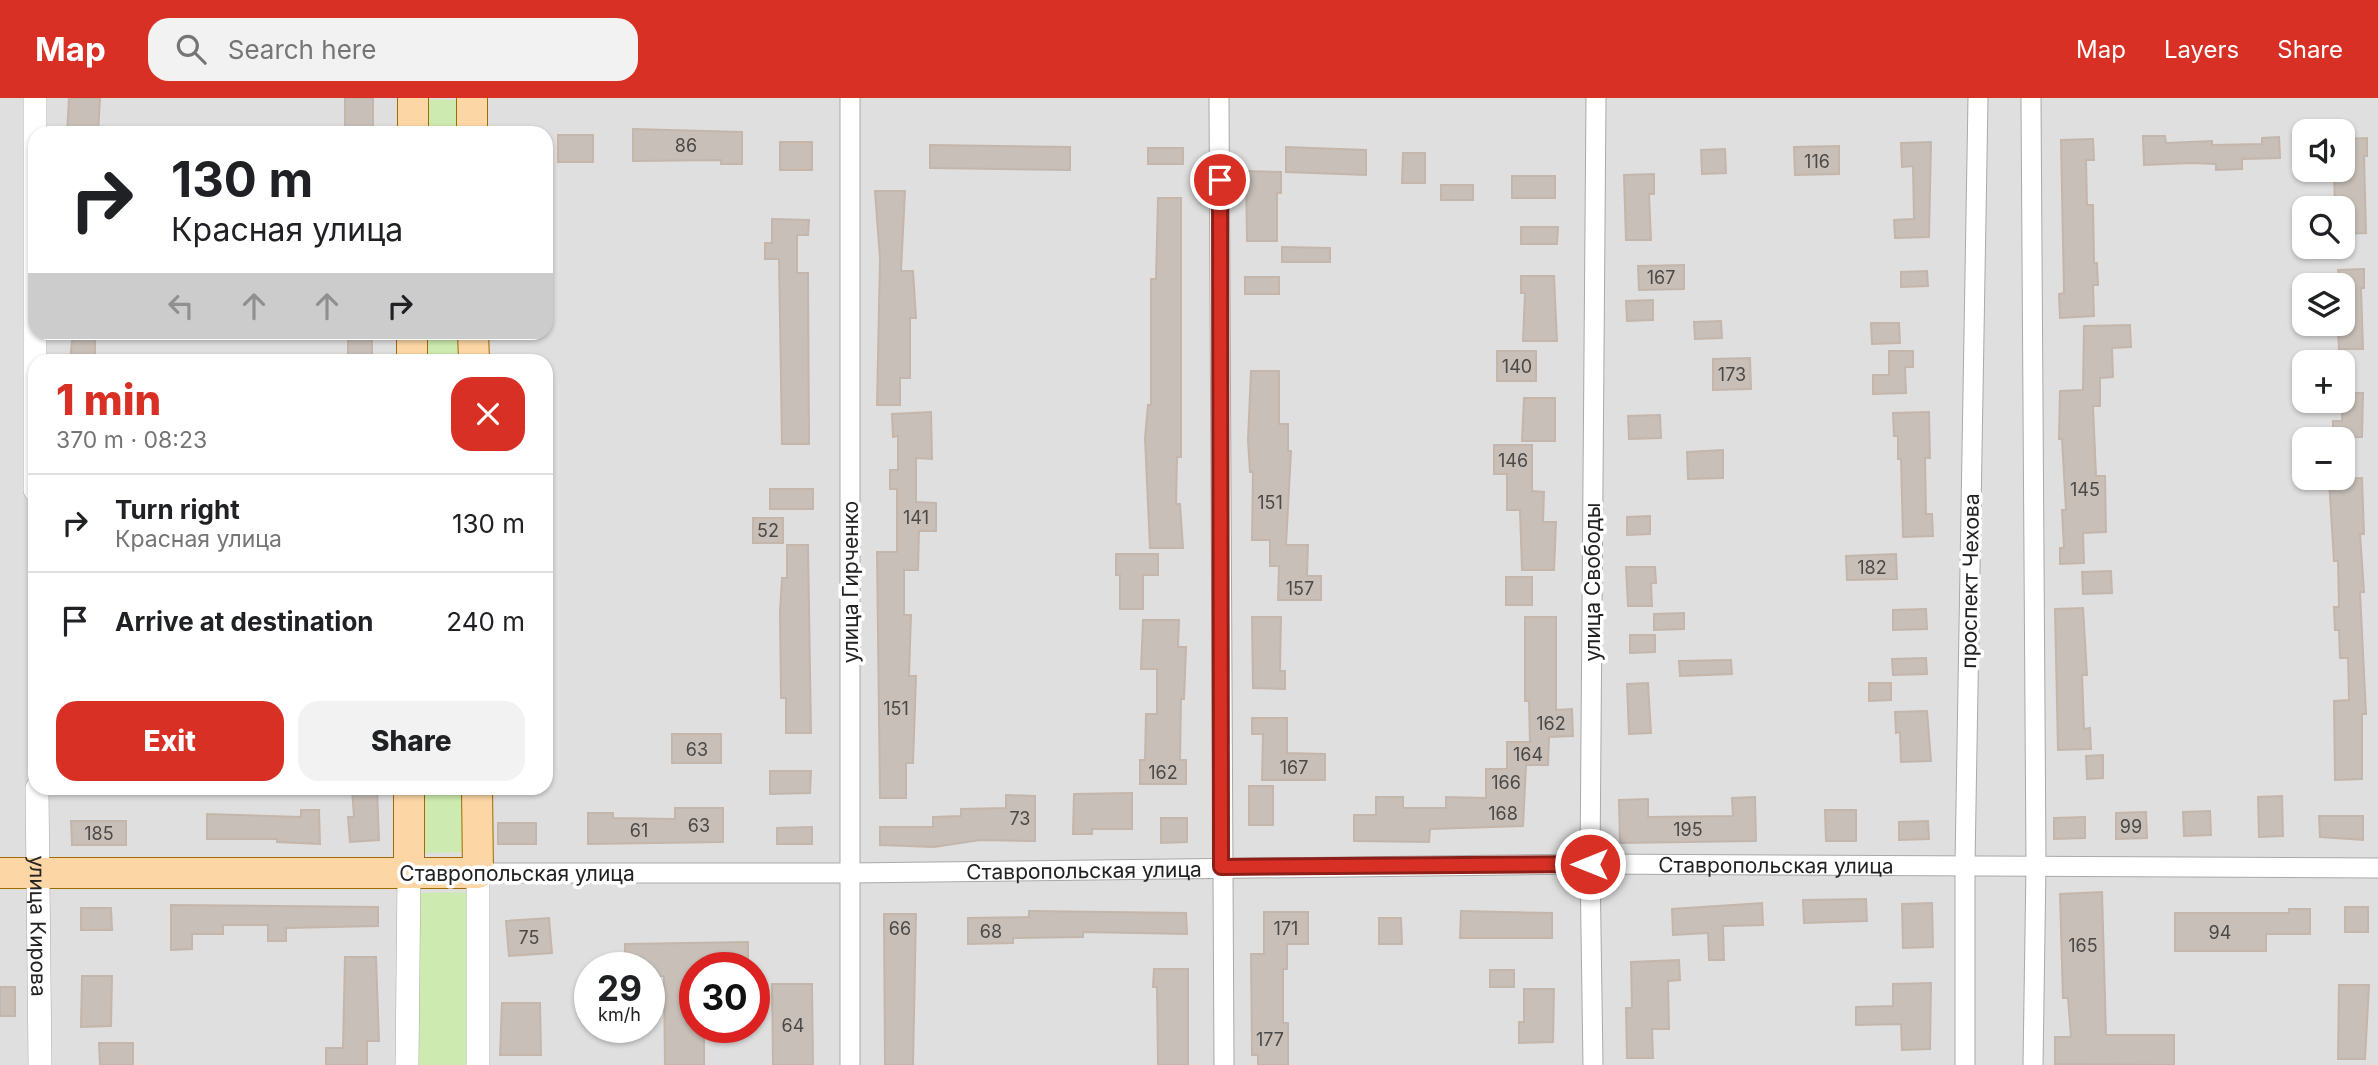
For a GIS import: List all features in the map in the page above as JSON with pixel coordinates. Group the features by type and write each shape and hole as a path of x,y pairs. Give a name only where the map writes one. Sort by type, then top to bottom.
{"main road":[{"path":"413,98 413,126"},
{"path":"472,98 472,126"},
{"path":"409,795 409,873"},
{"path":"477,795 478,873"},
{"name":"Ставропольская улица","path":"0,873 478,873"}],"street":[{"path":"35,98 35,126"},
{"name":"улица Гирченко","path":"850,98 850,1065"},
{"path":"1219,98 1223,1065"},
{"name":"улица Свободы","path":"1593,1065 1590,864 1595,98"},
{"name":"проспект Чехова","path":"1965,1065 1965,864 1978,98"},
{"path":"2031,98 2036,865 2033,1065"},
{"name":"улица Кирова","path":"37,795 40,1065"},
{"name":"Ставропольская улица","path":"478,873 850,873 1590,864 2378,868"},
{"path":"407,1065 409,873"},
{"path":"478,873 478,1065"}],"shaded area":[{"path":"0,98 2378,98 2378,1065 0,1065"}],"green space":[{"path":"415,99 457,100 457,126 415,126"},
{"path":"417,340 460,340 460,354 417,354"},
{"path":"420,795 466,795 467,852 421,853"},
{"path":"469,892 467,1065 416,1065 417,893"}],"building":[{"path":"69,98 100,98 98,126 67,126"},
{"path":"345,98 373,98 373,126 345,126"},
{"path":"633,129 742,132 742,164 721,164 721,160 633,161"},
{"path":"558,135 593,135 593,162 558,162"},
{"path":"2143,136 2165,136 2166,143 2212,141 2212,145 2262,144 2262,138 2279,137 2280,158 2242,159 2242,169 2216,170 2216,164 2192,163 2144,165"},
{"path":"2355,138 2367,138 2367,156 2364,156 2366,233 2355,233 2355,196 2335,196 2334,182 2355,182"},
{"path":"2093,139 2094,160 2086,160 2087,205 2093,205 2094,263 2097,263 2098,285 2093,285 2094,316 2060,318 2059,294 2064,293 2061,140"},
{"path":"780,142 812,142 812,170 780,170"},
{"path":"1931,142 1929,237 1895,238 1894,220 1914,219 1913,166 1902,167 1901,143"},
{"path":"930,145 1070,147 1070,170 930,168"},
{"path":"1839,146 1839,174 1795,175 1794,147"},
{"path":"1286,147 1366,150 1366,175 1286,172"},
{"path":"1148,148 1183,148 1183,164 1148,164"},
{"path":"1725,149 1726,173 1702,174 1701,150"},
{"path":"1403,153 1425,153 1425,183 1402,183"},
{"path":"1246,171 1281,172 1281,193 1277,193 1277,241 1247,241"},
{"path":"1654,174 1654,194 1649,194 1651,240 1626,240 1624,175"},
{"path":"1512,176 1555,176 1555,198 1512,198"},
{"path":"1441,185 1473,185 1473,200 1441,200"},
{"path":"875,191 905,191 901,271 913,271 916,318 910,318 910,378 900,378 900,405 877,405 880,259"},
{"path":"1158,198 1181,198 1181,457 1177,457 1176,504 1180,504 1183,548 1150,548 1145,438 1148,405 1151,405 1151,279 1156,279"},
{"path":"772,219 809,220 808,235 797,235 797,273 808,273 809,444 782,444 779,259 765,259 765,243 772,243"},
{"path":"1521,227 1558,227 1557,244 1521,244"},
{"path":"1282,247 1330,248 1330,262 1282,262"},
{"path":"1684,265 1684,289 1639,290 1638,266"},
{"path":"2364,269 2364,288 2361,288 2363,349 2339,349 2338,336 2355,336 2355,273 2338,273 2338,270"},
{"path":"1927,271 1928,286 1901,287 1901,272"},
{"path":"1521,276 1554,276 1557,341 1523,341 1525,293 1521,293"},
{"path":"1245,277 1279,277 1279,294 1245,294"},
{"path":"1653,300 1653,320 1627,321 1626,301"},
{"path":"1721,321 1722,338 1695,339 1694,322"},
{"path":"1871,323 1899,323 1900,343 1872,344"},
{"path":"2130,325 2131,347 2112,348 2113,377 2100,378 2100,406 2093,406 2096,476 2105,476 2106,532 2083,533 2084,563 2060,564 2060,548 2064,548 2062,510 2066,510 2062,439 2059,439 2060,391 2083,390 2084,326"},
{"path":"72,340 95,340 95,354 71,354"},
{"path":"348,340 372,340 372,354 348,354"},
{"path":"1497,351 1536,351 1536,381 1497,381"},
{"path":"1889,351 1913,351 1913,367 1905,367 1906,393 1873,394 1873,375 1889,375"},
{"path":"1750,358 1751,389 1713,390 1713,359"},
{"path":"1251,371 1279,371 1279,424 1288,424 1288,451 1291,451 1286,545 1308,545 1307,576 1321,576 1321,600 1278,600 1279,566 1270,566 1270,540 1252,540 1253,472 1250,472 1248,440"},
{"path":"2355,393 2363,393 2362,437 2355,437 2355,427 2333,427 2333,421 2342,421 2342,413 2355,413"},
{"path":"1524,398 1555,398 1555,441 1522,441"},
{"path":"931,412 932,459 916,458 916,502 936,503 936,531 919,531 918,570 904,570 904,615 911,615 909,676 916,676 913,763 906,763 906,798 880,798 877,552 897,552 897,489 890,489 890,470 898,470 898,436 893,437 892,414"},
{"path":"1929,412 1930,458 1925,458 1926,514 1932,514 1933,536 1903,537 1901,459 1898,459 1898,436 1894,436 1893,413"},
{"path":"1660,415 1661,438 1629,439 1628,416"},
{"path":"1494,445 1532,445 1532,491 1544,492 1543,522 1556,522 1554,570 1522,570 1520,510 1507,510 1507,474 1494,474"},
{"path":"1723,450 1723,478 1688,479 1687,452"},
{"path":"2355,478 2362,478 2364,534 2360,534 2366,714 2362,714 2362,779 2335,780 2334,701 2349,700 2348,658 2340,658 2339,630 2335,630 2334,607 2339,607 2338,561 2334,561 2330,490 2355,490"},
{"path":"770,489 813,489 813,509 770,509"},
{"path":"1650,516 1650,534 1627,535 1627,517"},
{"path":"753,518 783,518 783,543 753,543"},
{"path":"787,545 808,545 811,733 786,733 786,698 781,698 780,612 782,578 787,578"},
{"path":"1116,554 1158,554 1158,575 1143,575 1143,609 1120,609 1120,575 1116,575"},
{"path":"1896,554 1897,579 1847,580 1846,556"},
{"path":"1626,567 1655,567 1656,583 1651,583 1652,606 1628,606"},
{"path":"2111,571 2112,593 2083,594 2082,572"},
{"path":"1506,577 1532,577 1532,605 1506,605"},
{"path":"2083,608 2087,675 2082,675 2084,729 2090,728 2091,749 2058,750 2055,609"},
{"path":"1926,609 1927,629 1893,630 1893,610"},
{"path":"1684,613 1684,629 1654,630 1654,614"},
{"path":"1252,617 1281,617 1280,671 1285,671 1285,689 1253,688"},
{"path":"1525,617 1556,617 1556,710 1572,709 1573,736 1549,737 1548,765 1526,765 1523,826 1430,829 1429,842 1354,841 1354,815 1376,815 1376,797 1403,797 1403,808 1446,808 1446,797 1486,798 1486,769 1507,769 1507,742 1530,742 1529,701 1525,701"},
{"path":"1143,620 1179,620 1178,647 1186,647 1184,699 1181,699 1180,760 1186,760 1186,784 1140,784 1140,760 1145,760 1146,714 1157,714 1157,669 1141,669"},
{"path":"1630,635 1655,635 1655,652 1630,653"},
{"path":"1926,658 1927,674 1893,675 1892,659"},
{"path":"1731,660 1732,674 1680,676 1679,661"},
{"path":"1648,683 1651,733 1629,734 1627,684"},
{"path":"1869,683 1891,683 1891,700 1869,701"},
{"path":"1927,711 1931,761 1901,762 1900,732 1896,733 1895,712"},
{"path":"1252,718 1287,718 1287,753 1325,754 1325,780 1262,780 1263,734 1252,734"},
{"path":"672,734 721,734 721,763 672,763"},
{"path":"2103,755 2103,778 2087,779 2086,756"},
{"path":"770,771 811,771 810,793 770,794"},
{"path":"1249,786 1273,786 1273,825 1249,825"},
{"path":"1132,793 1132,829 1092,829 1092,834 1073,834 1074,794"},
{"path":"352,795 377,795 379,840 350,842 348,817 354,817"},
{"path":"1006,795 1035,796 1035,841 980,840 934,847 880,845 880,827 933,827 933,817 961,816 961,809 1006,808"},
{"path":"2282,796 2283,836 2259,837 2258,797"},
{"path":"1755,797 1756,841 1620,843 1619,800 1648,799 1648,817 1733,816 1732,798"},
{"path":"675,808 723,808 723,842 588,844 588,813 613,813 613,818 675,819"},
{"path":"301,810 319,810 320,844 277,842 277,839 207,839 207,814 301,817"},
{"path":"1825,810 1856,810 1856,841 1826,841"},
{"path":"2210,811 2211,835 2184,836 2183,812"},
{"path":"2146,812 2147,838 2116,839 2116,813"},
{"path":"2319,816 2363,816 2363,840 2320,837"},
{"path":"2085,817 2085,838 2054,839 2054,818"},
{"path":"1161,818 1187,818 1187,842 1161,843"},
{"path":"71,821 126,821 126,845 72,845"},
{"path":"1928,821 1929,839 1899,840 1899,822"},
{"path":"498,823 536,823 536,844 498,844"},
{"path":"812,827 812,844 777,844 777,828"},
{"path":"2102,892 2106,1035 2174,1035 2174,1065 2055,1064 2055,1037 2071,1037 2068,998 2063,998 2060,894"},
{"path":"1866,899 1867,921 1804,923 1803,900"},
{"path":"1762,903 1763,925 1723,926 1724,960 1709,960 1708,933 1673,935 1672,909"},
{"path":"1932,903 1933,947 1903,948 1902,904"},
{"path":"171,905 378,907 378,926 286,928 286,941 268,941 268,925 223,925 223,934 192,934 192,949 171,950"},
{"path":"2345,907 2368,907 2368,932 2345,932"},
{"path":"81,908 111,908 112,930 81,930"},
{"path":"2289,909 2310,909 2310,934 2266,934 2266,951 2175,951 2175,913 2289,913"},
{"path":"1029,911 1186,913 1187,934 1083,932 1083,937 1013,938 1013,943 968,944 968,918 1029,917"},
{"path":"1461,911 1552,913 1552,938 1460,938"},
{"path":"1264,912 1308,912 1308,944 1287,944 1287,969 1283,969 1283,1023 1288,1023 1288,1065 1258,1065 1258,1055 1252,1055 1251,954 1264,954"},
{"path":"884,914 916,914 913,1065 885,1065"},
{"path":"549,918 552,953 509,956 506,921"},
{"path":"1379,918 1401,918 1402,944 1379,944"},
{"path":"748,942 748,952 679,952 679,1043 704,1043 704,1065 665,1065 665,952 625,952 625,944"},
{"path":"345,957 376,957 379,1041 367,1041 367,1065 326,1065 326,1048 343,1048"},
{"path":"1679,960 1680,980 1668,981 1669,1029 1652,1029 1653,1058 1627,1058 1626,1008 1632,1008 1631,962"},
{"path":"1154,969 1188,969 1188,1065 1158,1065 1157,987 1153,987"},
{"path":"1490,970 1514,970 1514,987 1490,987"},
{"path":"82,976 112,976 111,1026 81,1027"},
{"path":"1931,983 1930,1049 1902,1050 1901,1024 1856,1025 1856,1007 1893,1006 1893,984"},
{"path":"772,984 812,984 813,1065 773,1065"},
{"path":"2339,985 2369,985 2365,1059 2338,1059"},
{"path":"0,987 15,987 15,1016 0,1016"},
{"path":"1524,989 1554,989 1553,1042 1519,1043 1519,1022 1524,1022"},
{"path":"502,1003 540,1003 541,1055 500,1055"},
{"path":"99,1043 133,1043 133,1065 100,1065"}],"route":[{"path":"1220,180 1221,867 1590,864"}]}
